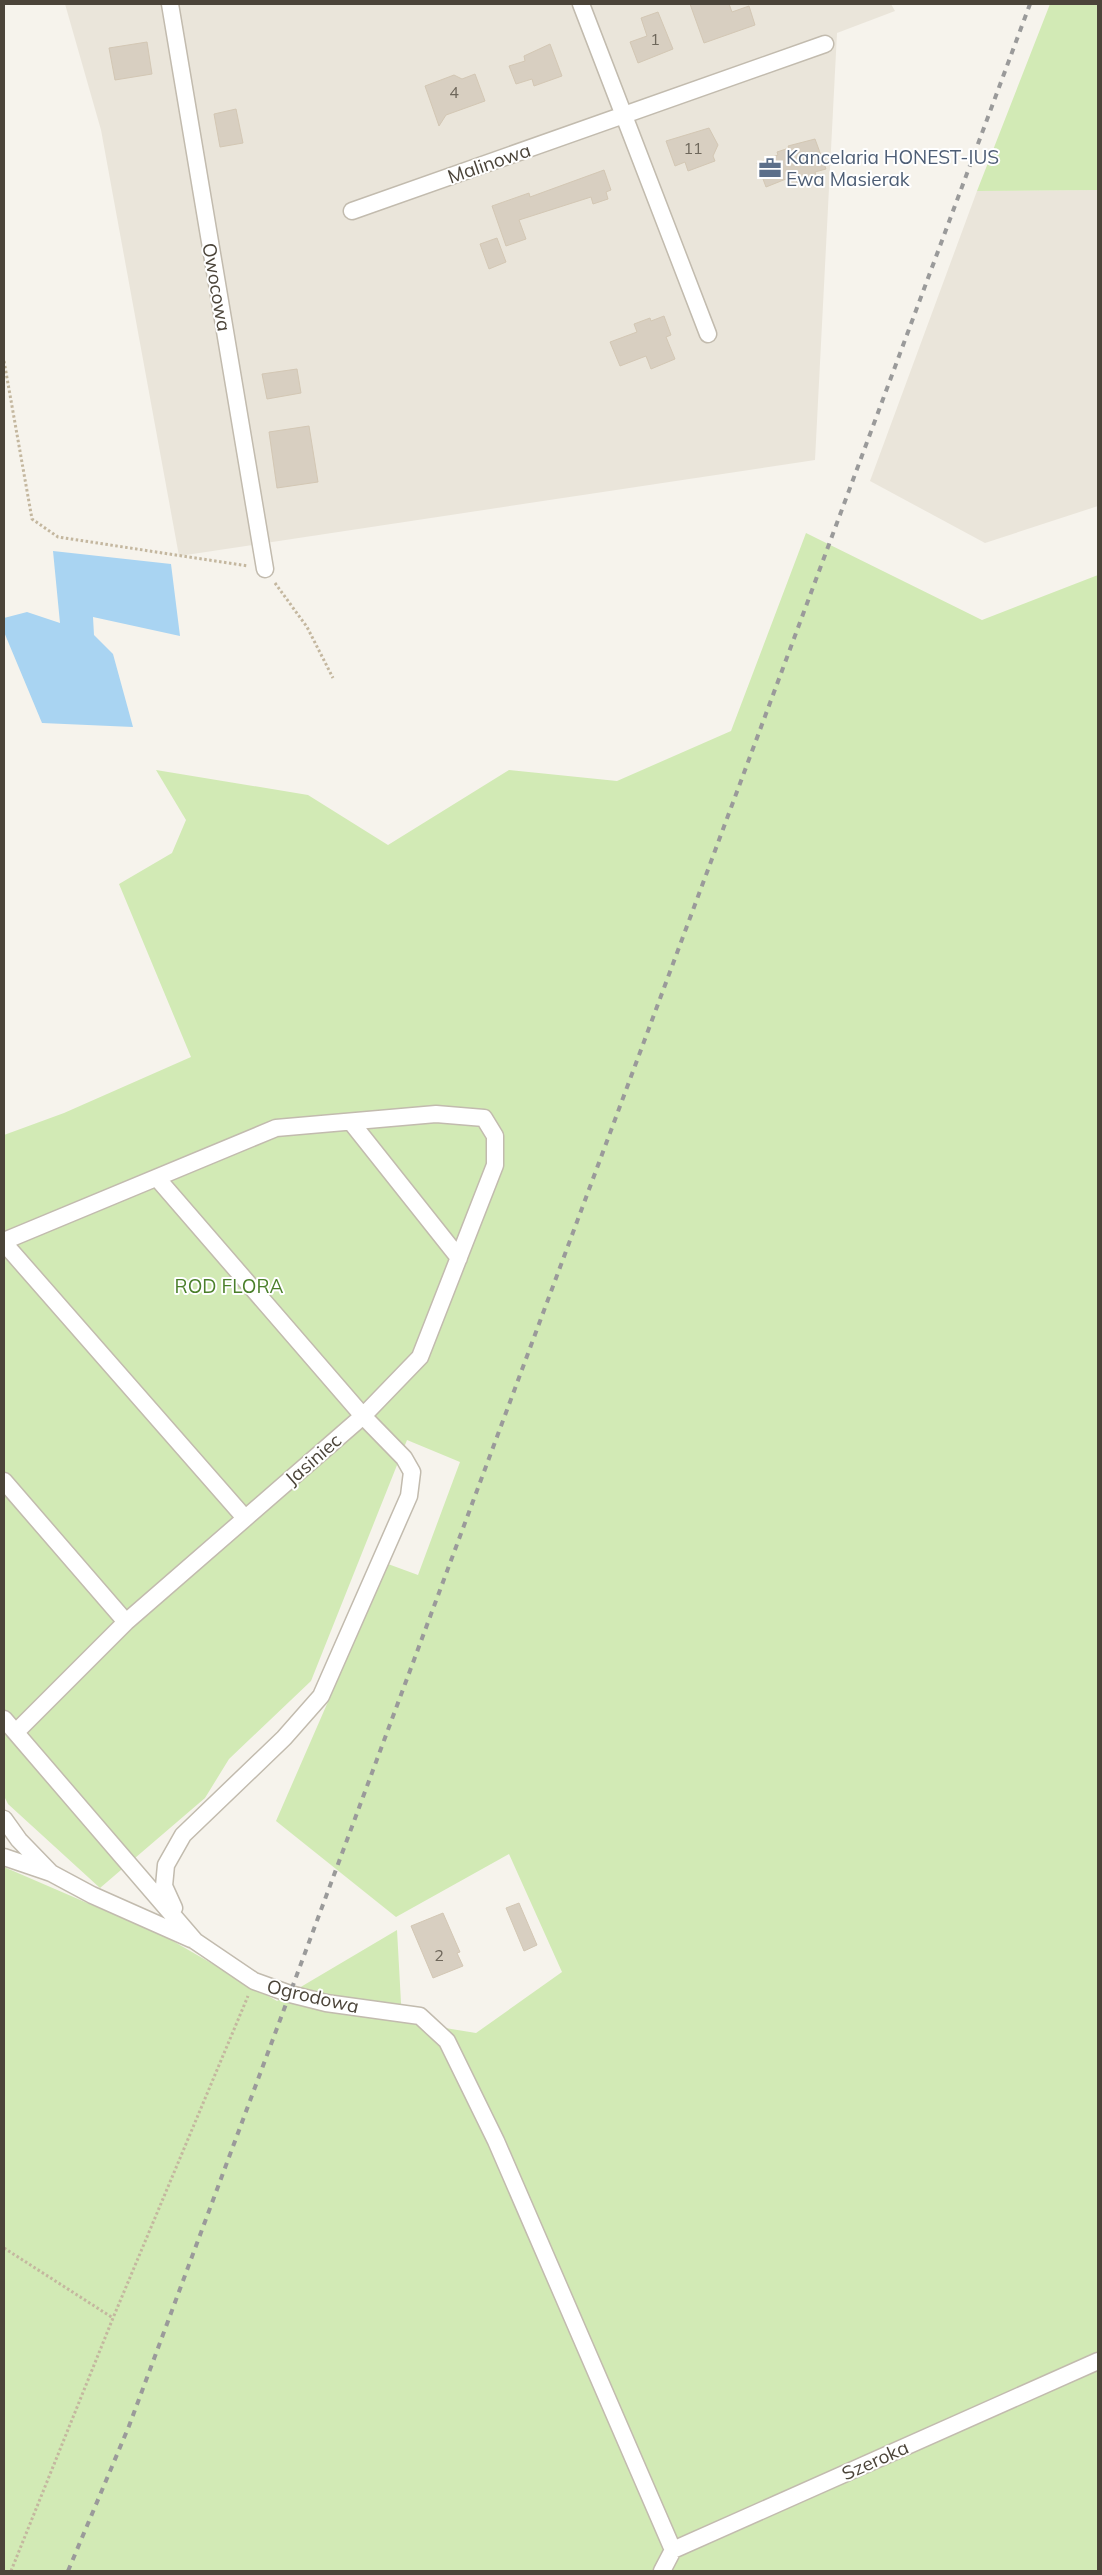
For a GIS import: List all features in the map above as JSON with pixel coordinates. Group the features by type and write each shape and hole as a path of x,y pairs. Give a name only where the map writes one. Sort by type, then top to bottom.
{"street":[{"name":"Owocowa","path":"170,4 265,570"},
{"path":"581,4 626,115 708,334"},
{"name":"Malinowa","path":"352,212 825,44"},
{"name":"Jasiniec","path":"16,1732 126,1622 363,1416 420,1357 495,1165 495,1136 484,1118 436,1114 351,1122"},
{"path":"245,1518 4,1242 276,1128 351,1122 459,1258"},
{"path":"157,1178 363,1416 404,1458 412,1472 409,1496 321,1696 284,1738 183,1835 166,1865 164,1886 174,1907 195,1941"},
{"path":"4,1480 126,1622"},
{"name":"Ogrodowa","path":"4,1719 195,1941 254,1981 290,1994 326,2003 420,2016 447,2041 496,2141 673,2550"},
{"path":"4,1819 18,1840 51,1873"},
{"path":"4,1857 51,1873 92,1895 195,1941"},
{"name":"Szeroka","path":"673,2550 1098,2362"},
{"path":"662,2571 673,2550"}],"path":[{"path":"4,361 32,519 58,537 265,570 307,627 333,678"},
{"path":"11,2571 113,2318 254,1981"},
{"path":"4,2248 113,2318"}],"shaded area":[{"path":"65,4 891,4 895,11 837,33 815,460 179,556 101,130"},
{"path":"1098,190 1098,506 985,543 870,481 977,191"}],"green space":[{"path":"1050,4 1098,4 1098,190 977,191"},
{"name":"ROD FLORA","path":"806,533 982,620 1098,575 1098,2571 4,2571 4,1867 166,1937 277,2001 397,1930 402,2021 476,2033 562,1972 509,1854 396,1917 276,1821 388,1564 418,1575 460,1462 407,1440 311,1681 229,1759 205,1798 100,1888 8,1804 4,1796 4,1135 64,1113 191,1057 119,884 172,853 186,820 156,770 308,795 388,845 509,770 617,781 731,731"}],"water":[{"path":"53,551 171,564 180,636 93,617 94,635 113,654 133,727 42,723 4,632 4,618 27,612 60,623"}],"building":[{"path":"690,4 729,4 732,12 749,6 755,25 704,43"},
{"path":"658,12 673,49 638,63 630,42 647,36 641,18"},
{"path":"147,42 152,74 115,80 109,48"},
{"path":"550,44 562,76 534,86 532,79 516,84 509,66 525,61 524,56"},
{"path":"475,74 485,101 446,115 439,126 425,86 454,75 462,79"},
{"path":"236,109 243,143 220,147 214,114"},
{"path":"709,128 718,145 713,156 715,161 688,171 685,162 675,166 666,141"},
{"path":"815,139 826,169 815,172 816,176 788,186 786,179 766,187 757,163 778,155 777,152 789,148 788,146"},
{"path":"604,170 611,190 606,192 608,199 593,204 591,197 519,220 526,239 506,246 492,206 529,193 530,197"},
{"path":"497,238 506,262 489,269 480,244"},
{"path":"664,316 671,335 666,337 675,359 651,369 646,356 620,366 610,342 637,332 634,324 650,318 651,321"},
{"path":"297,369 301,393 267,399 262,374"},
{"path":"309,426 318,482 277,488 269,432"},
{"path":"519,1903 537,1945 524,1951 506,1908"},
{"path":"443,1913 460,1952 457,1953 463,1966 433,1978 411,1926"}],"railway":[{"path":"68,2571 129,2426 1030,4"}],"place":[{"name":"Kancelaria HONEST-IUS Ewa Masierak","path":"770,168"}]}
